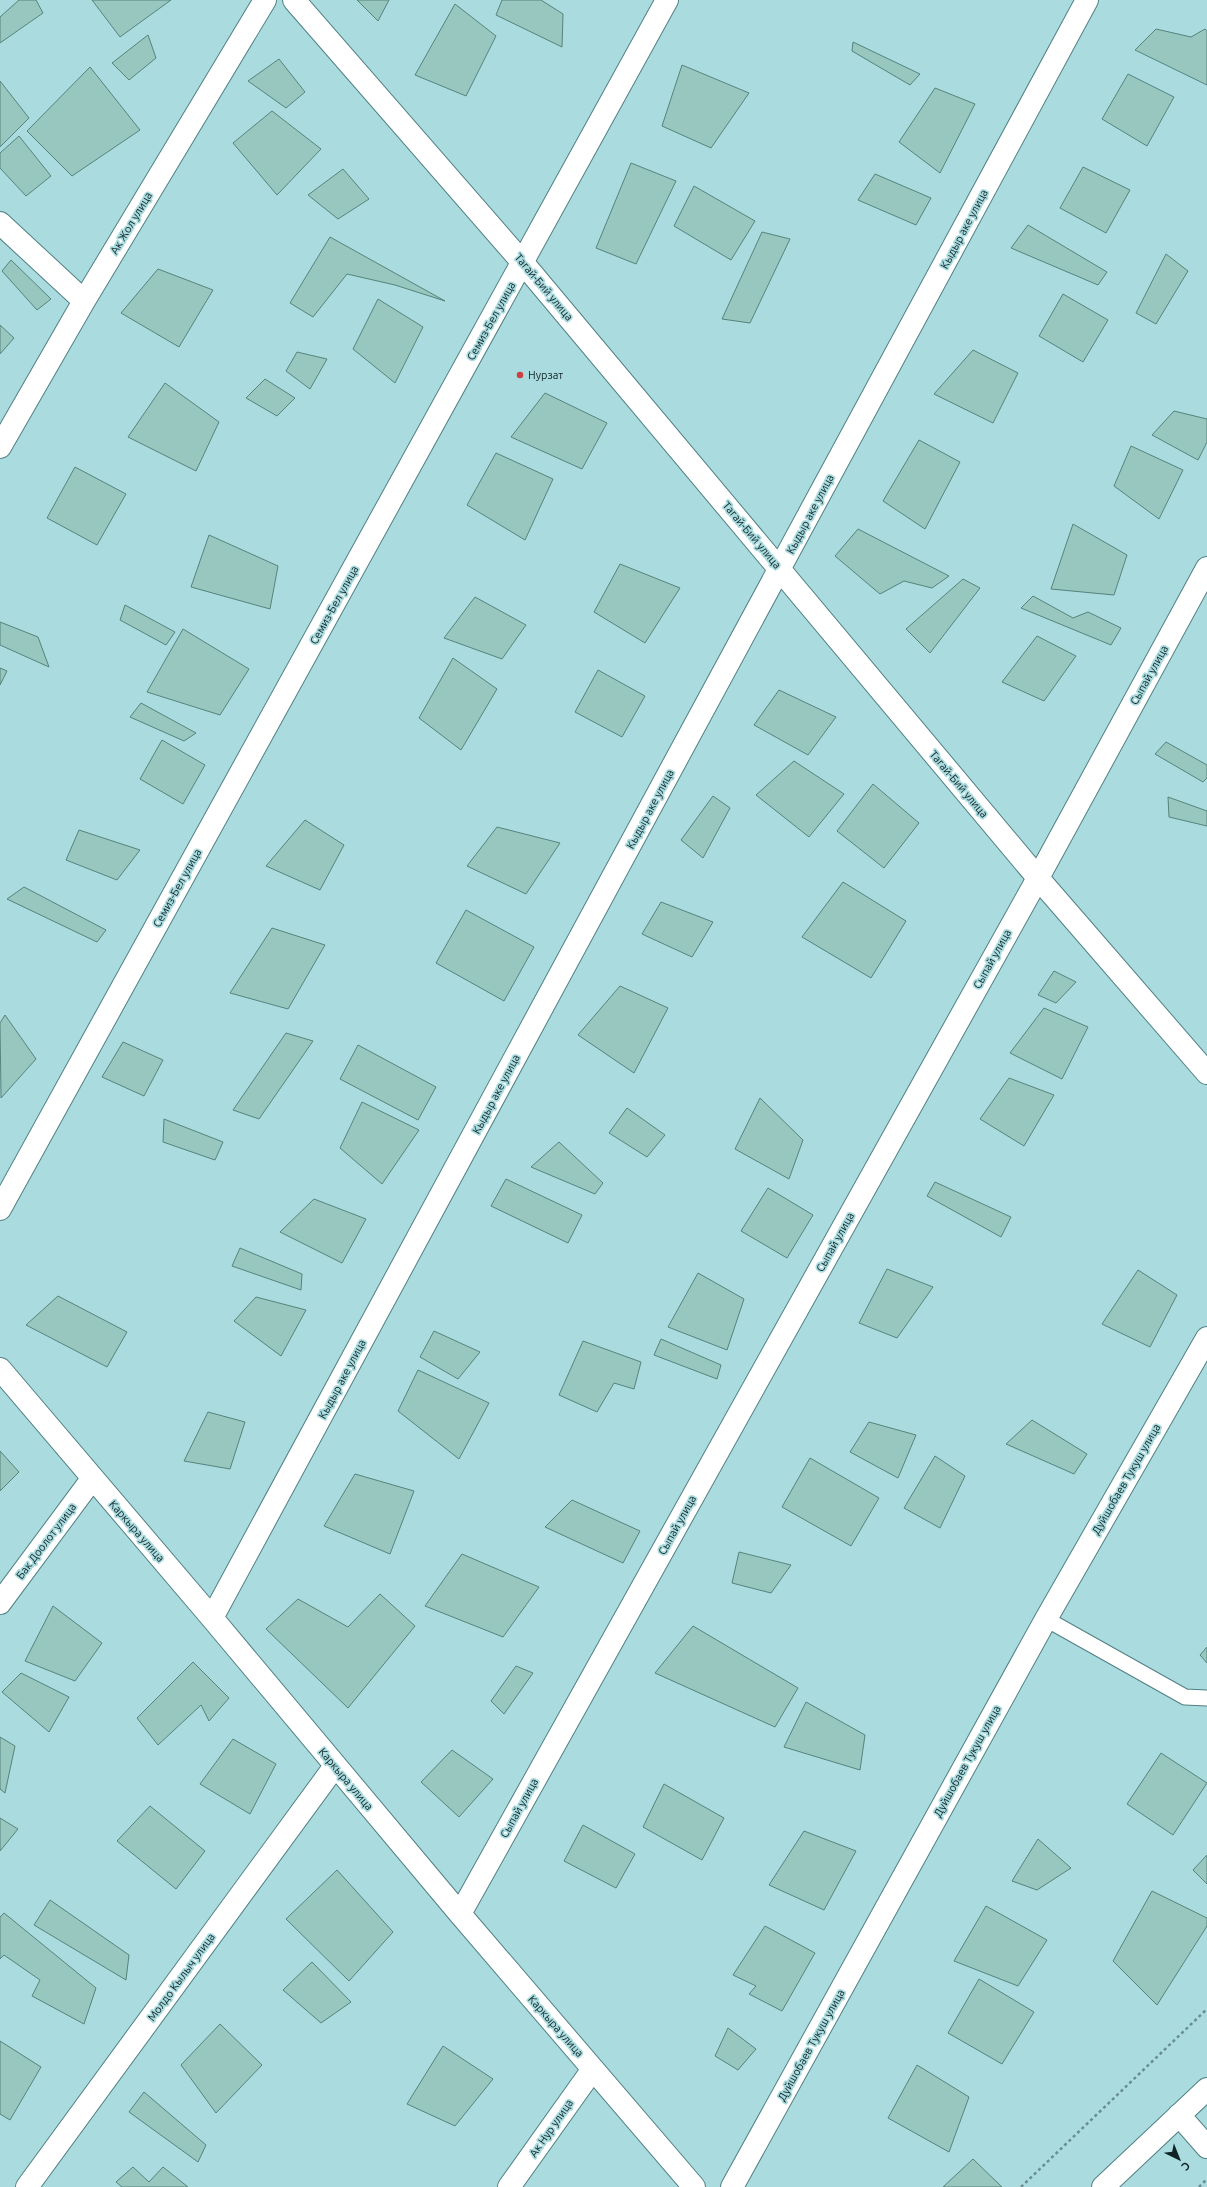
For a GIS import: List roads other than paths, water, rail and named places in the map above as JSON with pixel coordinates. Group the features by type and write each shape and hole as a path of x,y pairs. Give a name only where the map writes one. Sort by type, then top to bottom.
{"street":[{"name":"Ак Жол улица","path":"0,446 84,301 265,0"},
{"name":"Тагай-Бий улица","path":"294,0 523,263 1038,878 1207,1073"},
{"name":"Семиз-Бел улица","path":"0,1209 667,0"},
{"name":"Кыдыр аке улица","path":"212,1618 1088,0"},
{"path":"0,222 84,301"},
{"name":"Сыпай улица","path":"460,1914 1038,878 1207,568"},
{"name":"Дуйшобаев Тукуш улица","path":"732,2187 1046,1620 1207,1338"},
{"name":"Каркыра улица","path":"0,1369 92,1479 212,1618 460,1914 694,2187"},
{"name":"Бак Доолот улица","path":"0,1603 92,1479"},
{"name":"Молдо Кылыч улица","path":"26,2187 336,1766"},
{"name":"Ак Нур улица","path":"509,2187 593,2069"},
{"path":"1103,2187 1207,2088"},
{"path":"1179,2115 1207,2147"}],"lane":[{"path":"1046,1620 1185,1697 1207,1698"}],"place":[{"name":"Нурзат","path":"520,375"}]}
